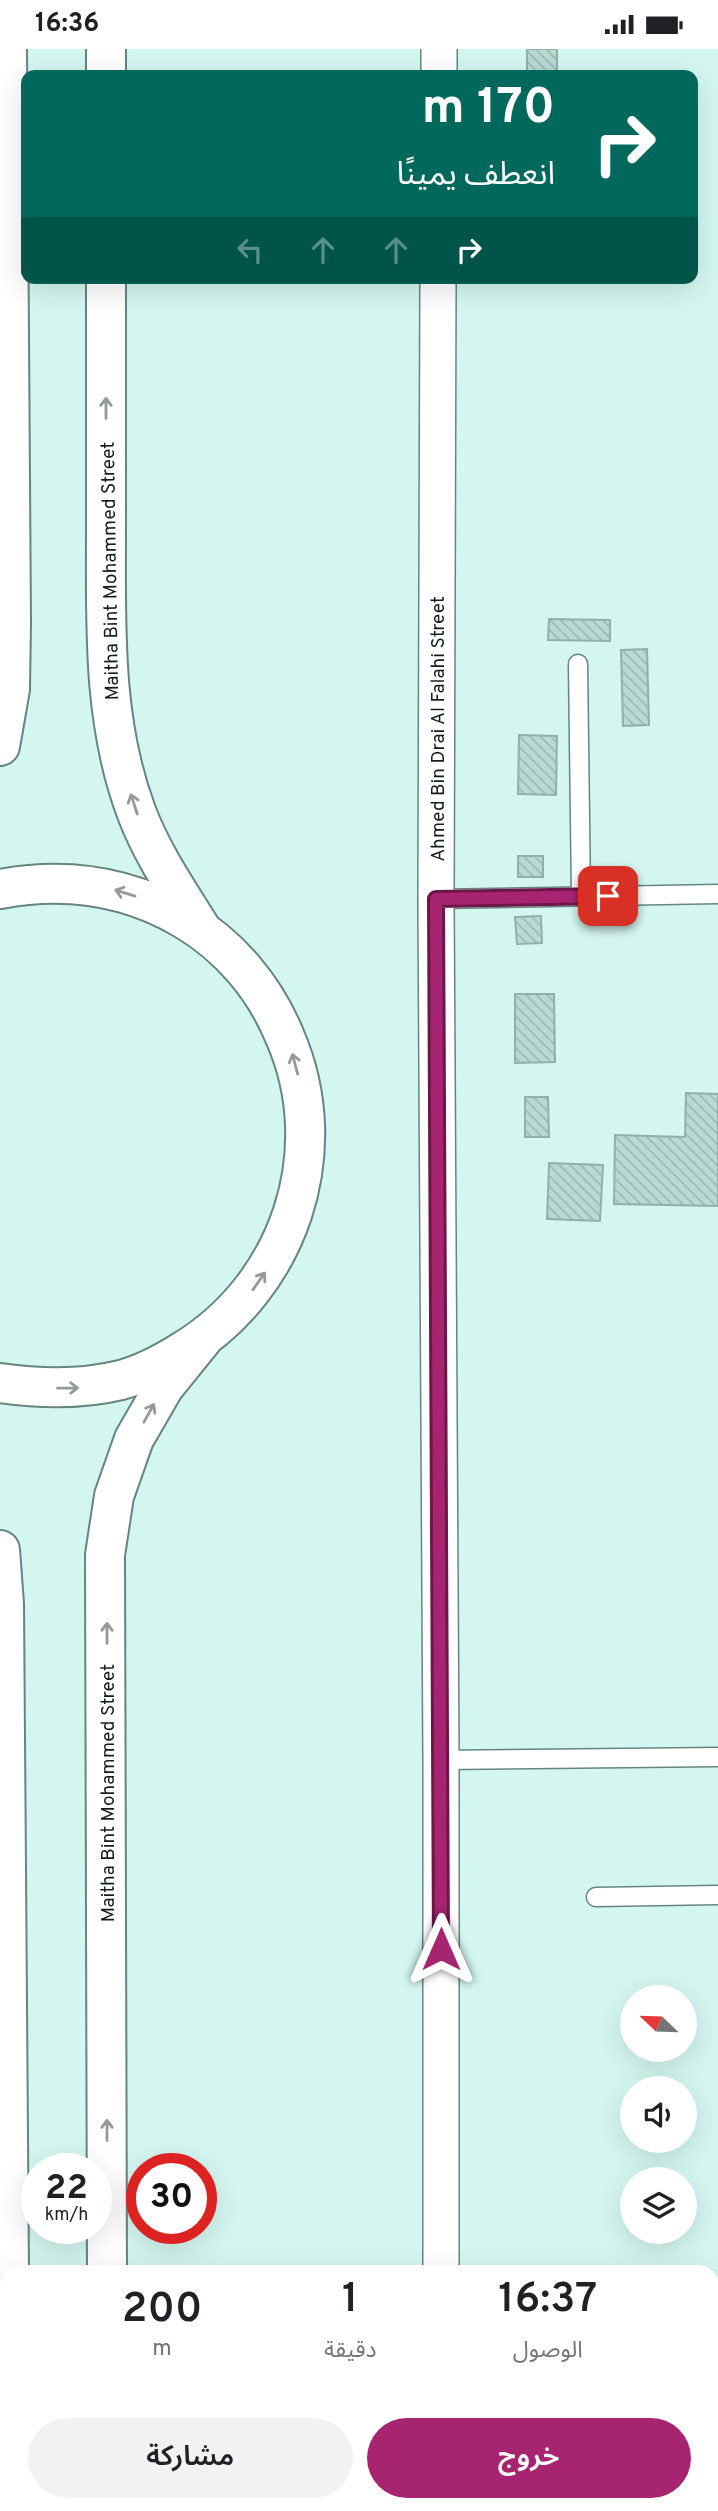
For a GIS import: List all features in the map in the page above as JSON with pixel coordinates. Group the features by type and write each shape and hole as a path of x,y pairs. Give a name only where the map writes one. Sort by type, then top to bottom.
{"main road":[{"path":"0,746 10,689 11,623 7,49"},
{"path":"106,49 106,70"},
{"name":"Maitha Bint Mohammed Street","path":"106,284 106,612 108,682 117,748 136,812 165,871 201,929"},
{"path":"0,889 33,883 77,883 121,891 162,906 201,929 231,954 257,985 278,1019 303,1094 306,1134 303,1174 279,1249 258,1284 232,1314 202,1340 164,1363 123,1379 80,1388 36,1389 0,1383"},
{"name":"Maitha Bint Mohammed Street","path":"107,2265 105,1555 114,1496 134,1439 164,1387 202,1340"},
{"path":"0,1550 4,1618 9,2265"}],"street":[{"path":"439,49 439,70"},
{"name":"Ahmed Bin Drai Al Falahi Street","path":"438,284 436,899 441,2265"}],"lane":[{"path":"578,664 581,896"},
{"path":"436,899 718,894"},
{"path":"441,1760 718,1757"},
{"path":"596,1897 718,1895"}],"building":[{"path":"527,49 557,49 557,70 527,70"},
{"path":"549,619 610,620 610,641 548,640"},
{"path":"647,649 649,725 623,726 621,650"},
{"path":"519,735 557,736 556,795 518,794"},
{"path":"518,856 543,856 543,877 518,877"},
{"path":"541,916 542,943 517,944 515,917"},
{"path":"515,994 554,994 555,1062 515,1063"},
{"path":"686,1093 718,1094 718,1206 614,1204 615,1135 685,1137"},
{"path":"525,1097 548,1097 549,1137 525,1137"},
{"path":"549,1163 603,1165 600,1221 547,1219"}],"route":[{"path":"441,1949 436,899 608,896"}]}
